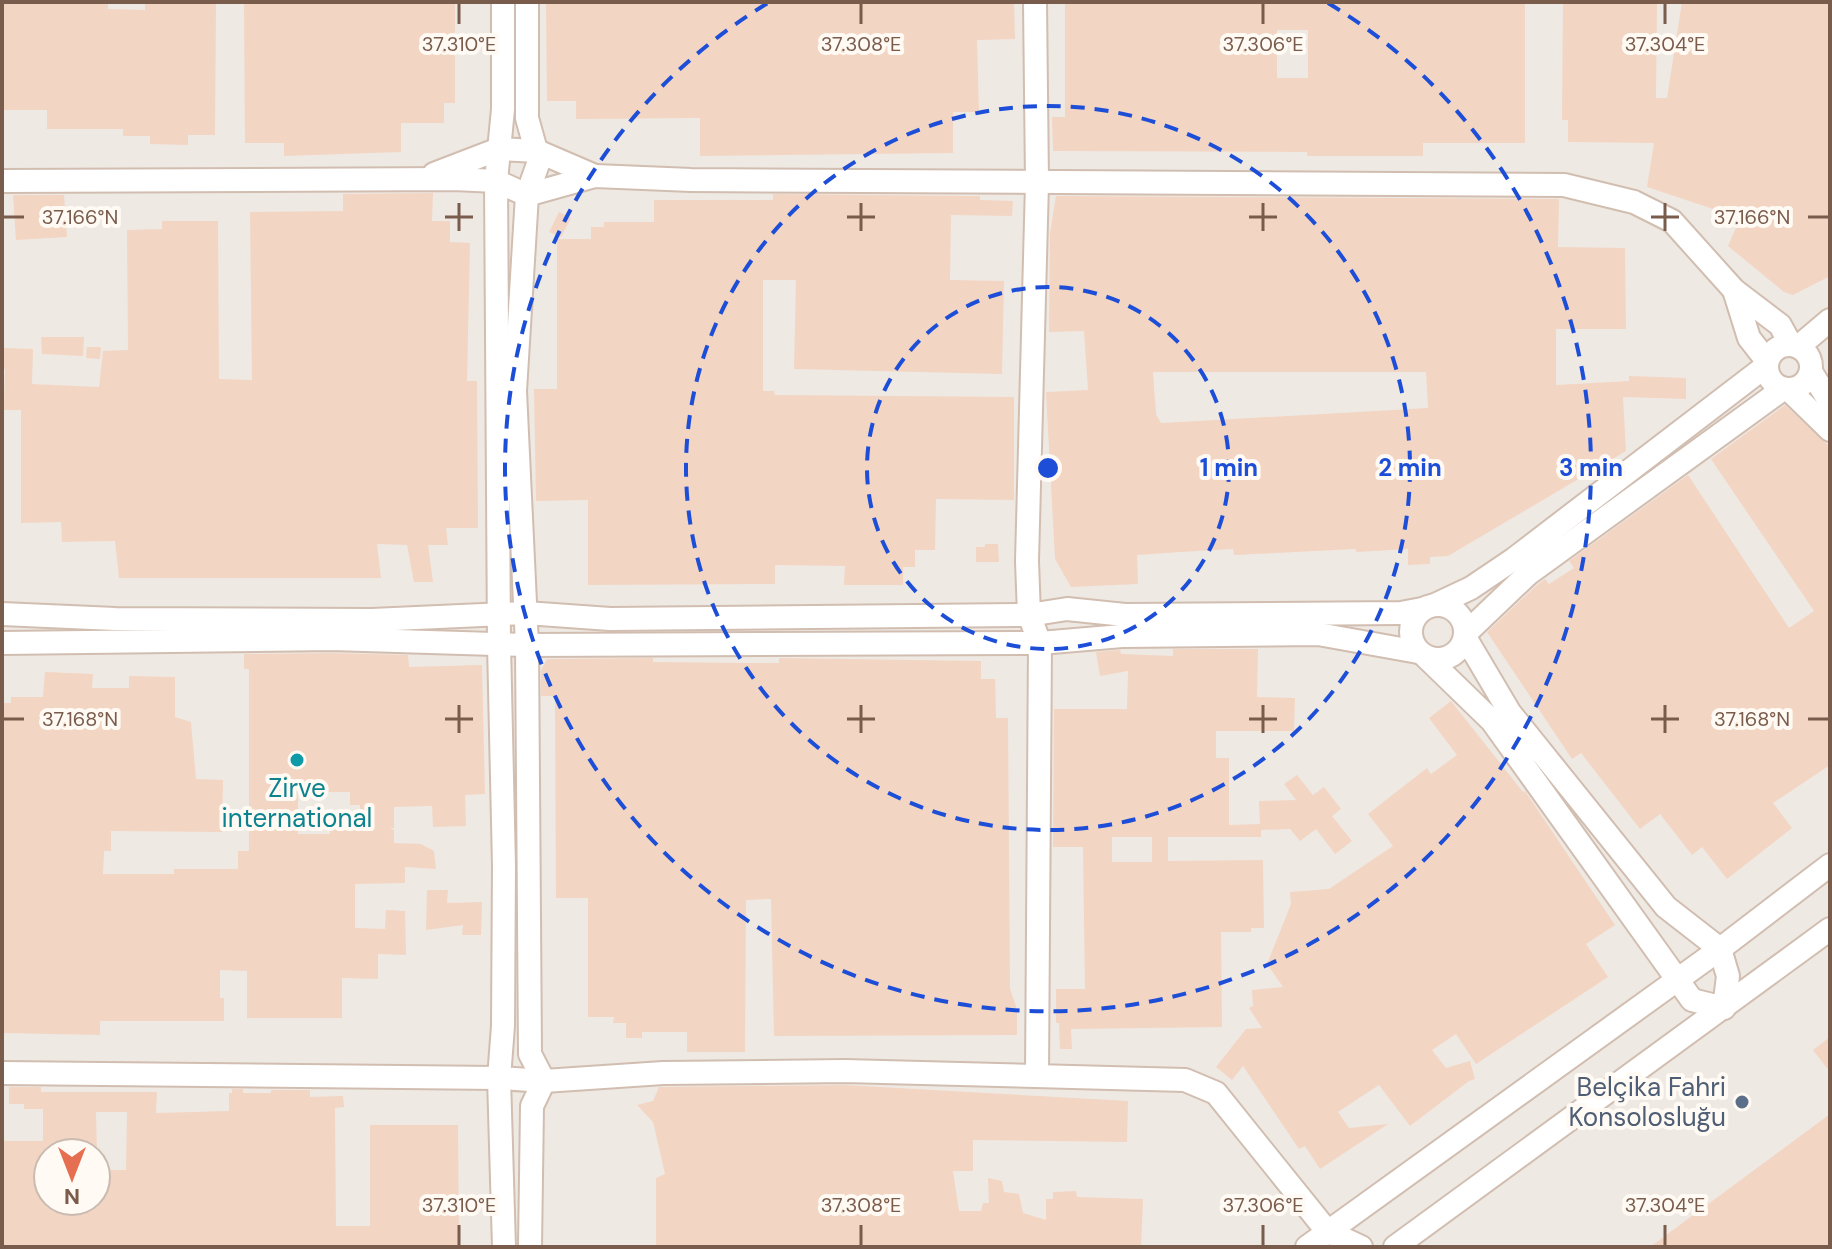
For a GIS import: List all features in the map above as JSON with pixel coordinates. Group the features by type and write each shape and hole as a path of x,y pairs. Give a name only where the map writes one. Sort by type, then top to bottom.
{"street":[{"path":"503,2 503,109 496,181 499,644 504,866 503,1026 499,1078 504,1247"},
{"path":"527,2 527,118 539,161 527,195 515,391 527,645 530,1054 544,1081"},
{"path":"1035,2 1037,183 1027,561 1029,615 1040,643 1037,1074"},
{"path":"419,180 499,149 537,151 595,176"},
{"path":"2,181 496,181 527,195 595,176 691,180 1564,185 1634,202 1672,221 1734,290 1780,325 1795,346 1817,364 1830,402"},
{"path":"1734,290 1749,338 1766,364 1771,381 1786,390 1830,430"},
{"path":"2,614 115,619 372,620 501,613 610,619 1029,615 1067,609 1125,615 1401,613 1430,607 1471,588 1600,494 1766,364 1779,347 1795,346 1830,320"},
{"path":"2,643 332,639 527,645 1040,643 1122,636 1318,634 1440,659 1450,657 1461,647 1465,635 1528,574 1786,390 1805,382 1817,364"},
{"path":"1600,494 1613,514"},
{"path":"1430,607 1456,611 1463,621 1465,635 1510,713 1666,907 1720,949 1728,976 1724,1008"},
{"path":"1430,607 1410,627 1410,636 1422,655 1492,721 1692,1000 1724,1008"},
{"path":"1307,1247 1324,1239 1830,865"},
{"path":"504,866 527,867"},
{"path":"1395,1247 1830,929"},
{"path":"2,1073 544,1081 663,1073 845,1071 1185,1080 1216,1093 1324,1239 1361,1247"},
{"path":"530,1247 532,1106 544,1081"}],"shaded area":[{"path":"2,2 1830,2 1830,1247 2,1247"}],"building":[{"path":"2,2 108,2 108,9 145,10 145,2 216,2 215,135 188,135 188,145 150,144 150,136 123,136 123,129 47,129 47,110 2,110"},
{"path":"244,2 455,2 455,103 444,103 444,123 401,123 401,152 284,156 284,143 245,143"},
{"path":"546,2 1014,2 1015,39 977,40 979,112 953,112 953,153 700,156 700,118 576,119 576,101 547,101"},
{"path":"1065,2 1525,2 1525,143 1423,143 1423,156 1307,156 1307,152 1053,151 1052,117 1065,117","holes":["1277,30 1308,30 1308,78 1277,78"]},
{"path":"1563,2 1657,2 1656,98 1667,98 1682,2 1830,2 1830,276 1793,295 1784,292 1728,246 1740,218 1647,187 1654,143 1568,142 1568,120 1562,120"},
{"path":"433,193 432,221 450,221 450,242 470,243 467,381 477,381 478,528 446,528 448,545 428,545 433,582 414,582 407,545 377,544 381,578 119,578 115,541 62,542 61,522 21,523 21,410 4,410 2,348 33,349 32,384 99,387 103,351 128,350 127,230 162,229 162,221 218,221 219,379 252,380 250,212 343,211 343,194"},
{"path":"773,194 980,196 980,200 1013,201 1012,216 951,215 950,280 1004,281 1002,374 794,369 796,280 763,280 763,391 774,391 775,395 1014,397 1014,500 936,499 935,550 915,550 915,567 903,567 903,585 844,585 845,566 775,565 775,584 588,585 588,500 536,501 534,389 557,389 557,239 591,239 591,227 604,227 604,222 654,222 654,200 773,200"},
{"path":"13,195 64,195 67,237 16,240"},
{"path":"1056,196 1559,199 1558,247 1625,248 1626,329 1556,329 1556,385 1629,381 1629,376 1686,378 1686,399 1623,397 1626,451 1448,556 1430,557 1430,564 1408,565 1408,549 1234,555 1233,549 1180,552 1137,555 1138,584 1071,587 1055,559 1046,392 1088,390 1084,331 1049,332 1050,233","holes":["1153,372 1426,372 1428,408 1161,423 1156,414"]},
{"path":"559,212 571,218 561,237 549,232"},
{"path":"41,337 84,337 83,356 42,354"},
{"path":"87,347 101,347 100,359 86,358"},
{"path":"1785,405 1830,447 1830,765 1773,803 1792,828 1727,879 1702,847 1692,855 1660,814 1640,829 1581,753 1572,759 1487,632 1537,585 1545,579 1549,584 1574,568 1569,561 1688,475 1789,628 1814,611 1711,459"},
{"path":"985,544 998,544 999,562 976,562 976,547 985,547"},
{"path":"1173,649 1258,649 1257,697 1295,698 1294,731 1216,731 1216,758 1229,758 1229,825 1260,824 1259,801 1296,800 1284,784 1297,775 1313,795 1324,787 1341,809 1332,816 1352,841 1335,854 1316,829 1300,841 1290,829 1261,830 1261,837 1168,837 1168,861 1263,860 1264,928 1251,928 1251,932 1221,932 1222,1027 1071,1029 1072,1049 1060,1049 1056,989 1085,989 1083,847 1053,847 1054,709 1127,709 1128,671 1100,676 1096,652 1120,650 1121,654 1173,656","holes":["1112,837 1152,837 1152,862 1112,862"]},
{"path":"244,654 408,655 409,667 482,665 485,794 465,795 466,826 433,827 432,806 394,807 394,828 390,828 394,830 394,843 421,844 434,851 436,869 405,867 405,883 355,884 355,928 385,929 386,910 405,911 406,955 378,954 378,979 342,978 342,1018 247,1018 247,971 220,970 224,1021 100,1021 100,1035 2,1033 2,703 11,703 11,697 43,697 45,672 93,674 92,688 129,688 129,676 175,677 175,717 191,722 196,779 223,780 222,832 111,831 111,851 104,851 103,874 174,874 174,869 238,869 238,851 249,851 249,669 244,669","holes":["298,792 350,792 350,805 360,805 360,828 330,828 330,834 298,834"]},
{"path":"653,658 653,662 745,663 779,663 779,658 981,661 981,679 995,679 996,718 1008,718 1010,989 1017,1009 1017,1035 774,1036 771,899 746,900 745,1052 687,1052 687,1032 642,1032 642,1038 626,1038 626,1023 613,1023 614,1017 588,1017 588,898 556,898 555,696 541,696 541,670 547,659"},
{"path":"1451,701 1525,791 1615,925 1586,944 1608,977 1476,1064 1456,1034 1432,1050 1446,1068 1470,1061 1475,1079 1410,1126 1379,1085 1338,1112 1349,1128 1388,1124 1320,1169 1305,1146 1299,1149 1243,1066 1232,1080 1216,1067 1246,1029 1262,1028 1249,1008 1253,1006 1252,990 1283,987 1267,964 1291,904 1290,892 1329,889 1393,846 1368,814 1427,768 1431,774 1457,755 1429,718"},
{"path":"427,890 448,890 447,903 482,902 481,935 462,935 463,925 426,930"},
{"path":"1830,1037 1830,1072 1813,1050"},
{"path":"845,1085 1128,1101 1127,1142 973,1140 973,1171 953,1171 959,1211 981,1211 983,1203 989,1203 988,1178 1002,1181 1004,1192 1019,1194 1023,1213 1046,1220 1046,1199 1053,1199 1053,1192 1076,1191 1077,1197 1143,1199 1141,1247 656,1247 656,1178 665,1174 653,1122 637,1105 653,1101 659,1087"},
{"path":"9,1087 41,1087 41,1092 157,1092 156,1113 229,1111 229,1093 232,1089 243,1089 243,1093 310,1090 310,1097 343,1096 344,1107 335,1108 336,1226 370,1226 370,1125 458,1125 459,1247 2,1247 2,1141 32,1141 32,1217 112,1217 112,1170 126,1170 127,1112 96,1112 97,1137 43,1137 43,1109 24,1109 24,1104 9,1104"},
{"path":"1830,1114 1830,1247 1650,1247"}],"place":[{"name":"Zirve international","path":"297,760"},
{"name":"Belçika Fahri Konsolosluğu","path":"1742,1102"}]}
